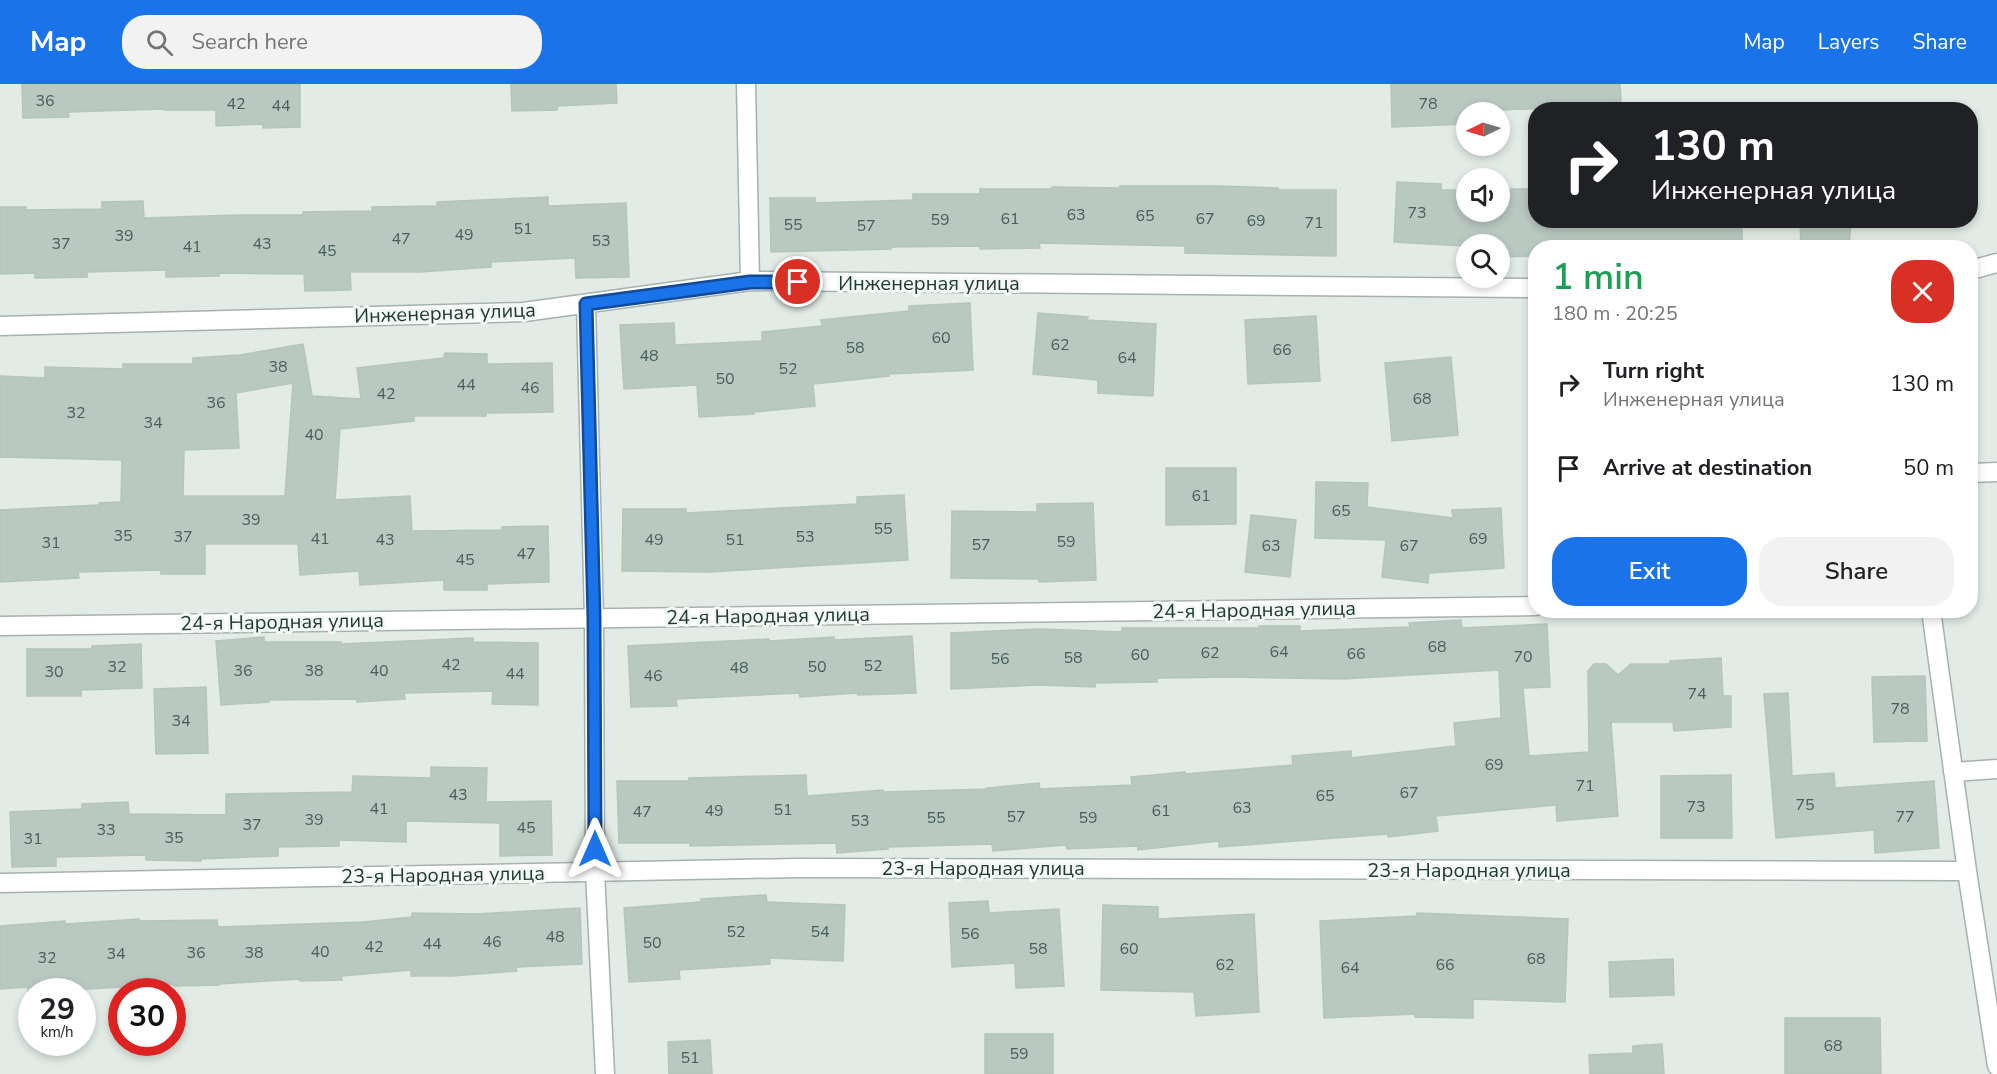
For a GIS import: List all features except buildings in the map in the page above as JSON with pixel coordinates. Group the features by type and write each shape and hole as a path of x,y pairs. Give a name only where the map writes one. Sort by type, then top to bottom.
{"street":[{"path":"746,84 750,282"},
{"path":"1978,268 1997,263"},
{"name":"Инженерная улица","path":"0,326 524,312 750,282 1528,288"},
{"path":"586,304 594,618 595,872 605,1074"},
{"path":"1978,472 1997,472"},
{"name":"24-я Народная улица","path":"0,626 1528,606"},
{"path":"1932,618 1967,871 1994,1032 1997,1066"},
{"path":"1953,772 1997,769"},
{"name":"23-я Народная улица","path":"0,884 797,868 1967,871"}],"route":[{"path":"595,849 594,618 586,304 750,282 798,282"}]}
